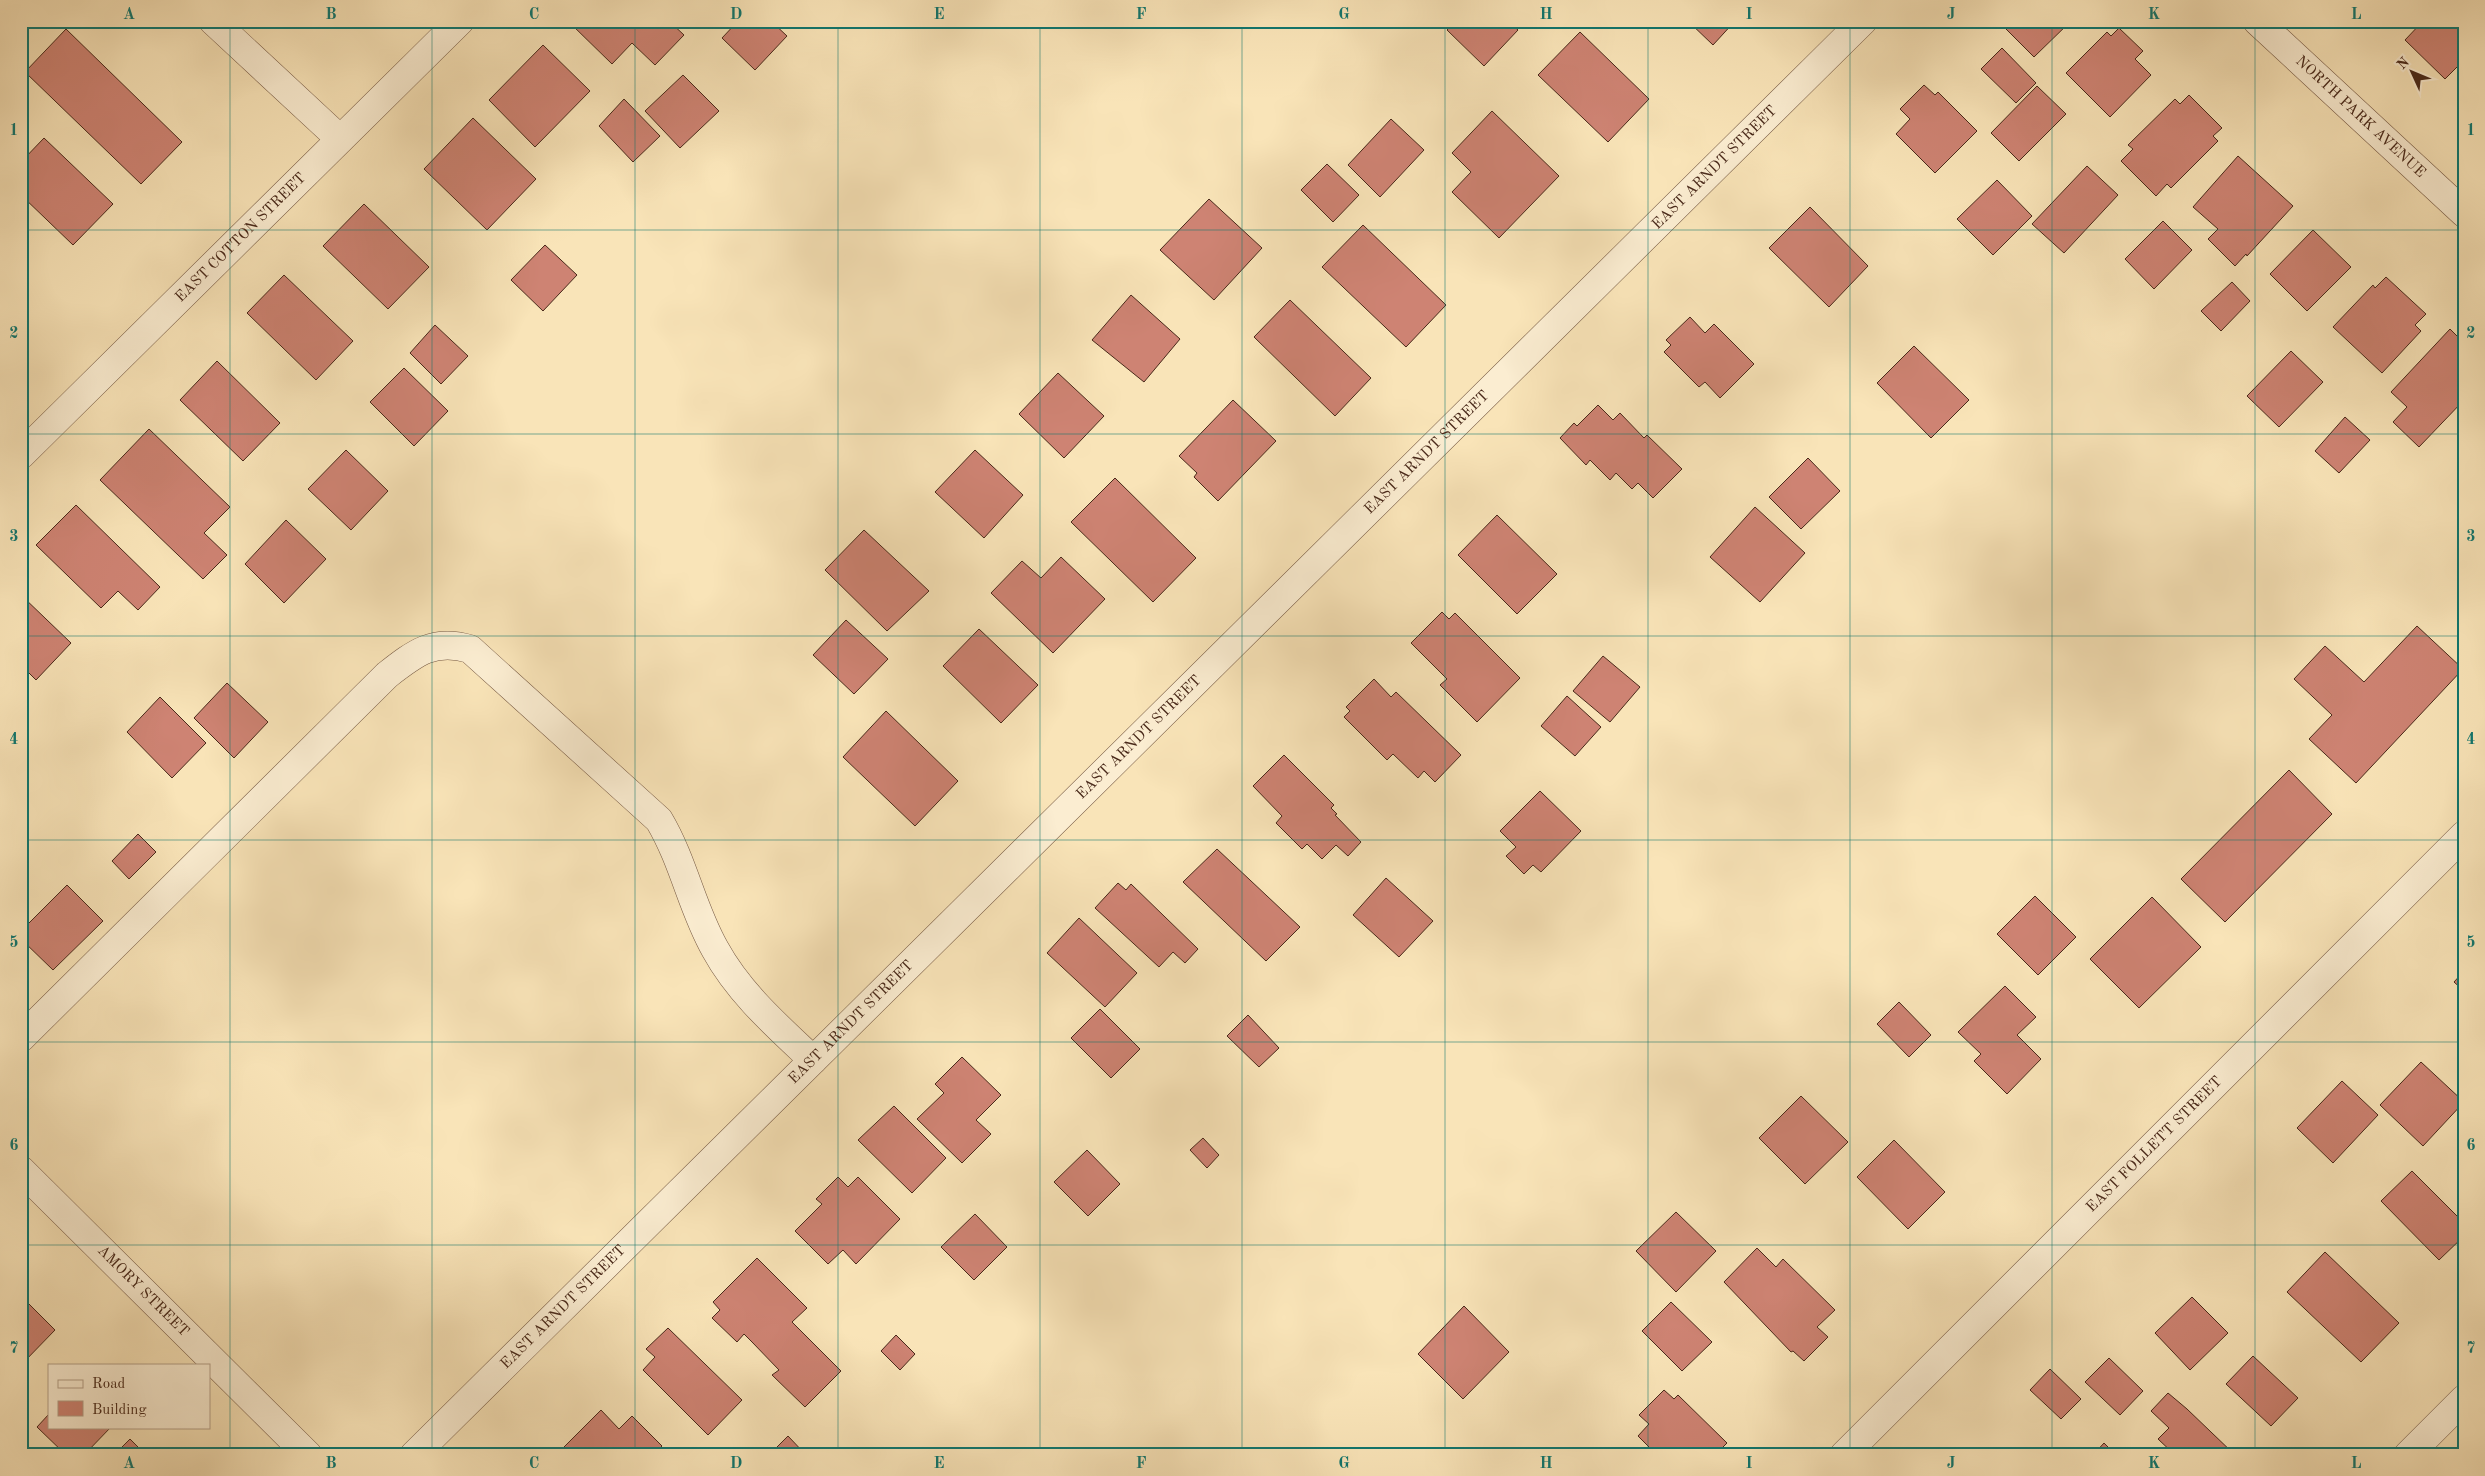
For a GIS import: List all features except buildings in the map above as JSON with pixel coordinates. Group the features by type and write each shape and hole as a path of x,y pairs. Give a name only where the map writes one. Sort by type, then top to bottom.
{"street":[{"path":"213,21 340,139"},
{"name":"EAST COTTON STREET","path":"21,455 460,21"},
{"name":"EAST ARNDT STREET","path":"414,1455 1863,21"},
{"name":"NORTH PARK AVENUE","path":"2257,21 2464,213"},
{"path":"21,1038 387,675 420,651 438,645 456,644 470,649 659,820 674,846 714,948 729,974 752,1001 813,1060"},
{"name":"EAST FOLLETT STREET","path":"1844,1455 2464,835"},
{"name":"AMORY STREET","path":"21,1170 308,1455"},
{"path":"2408,1455 2464,1399"}]}
